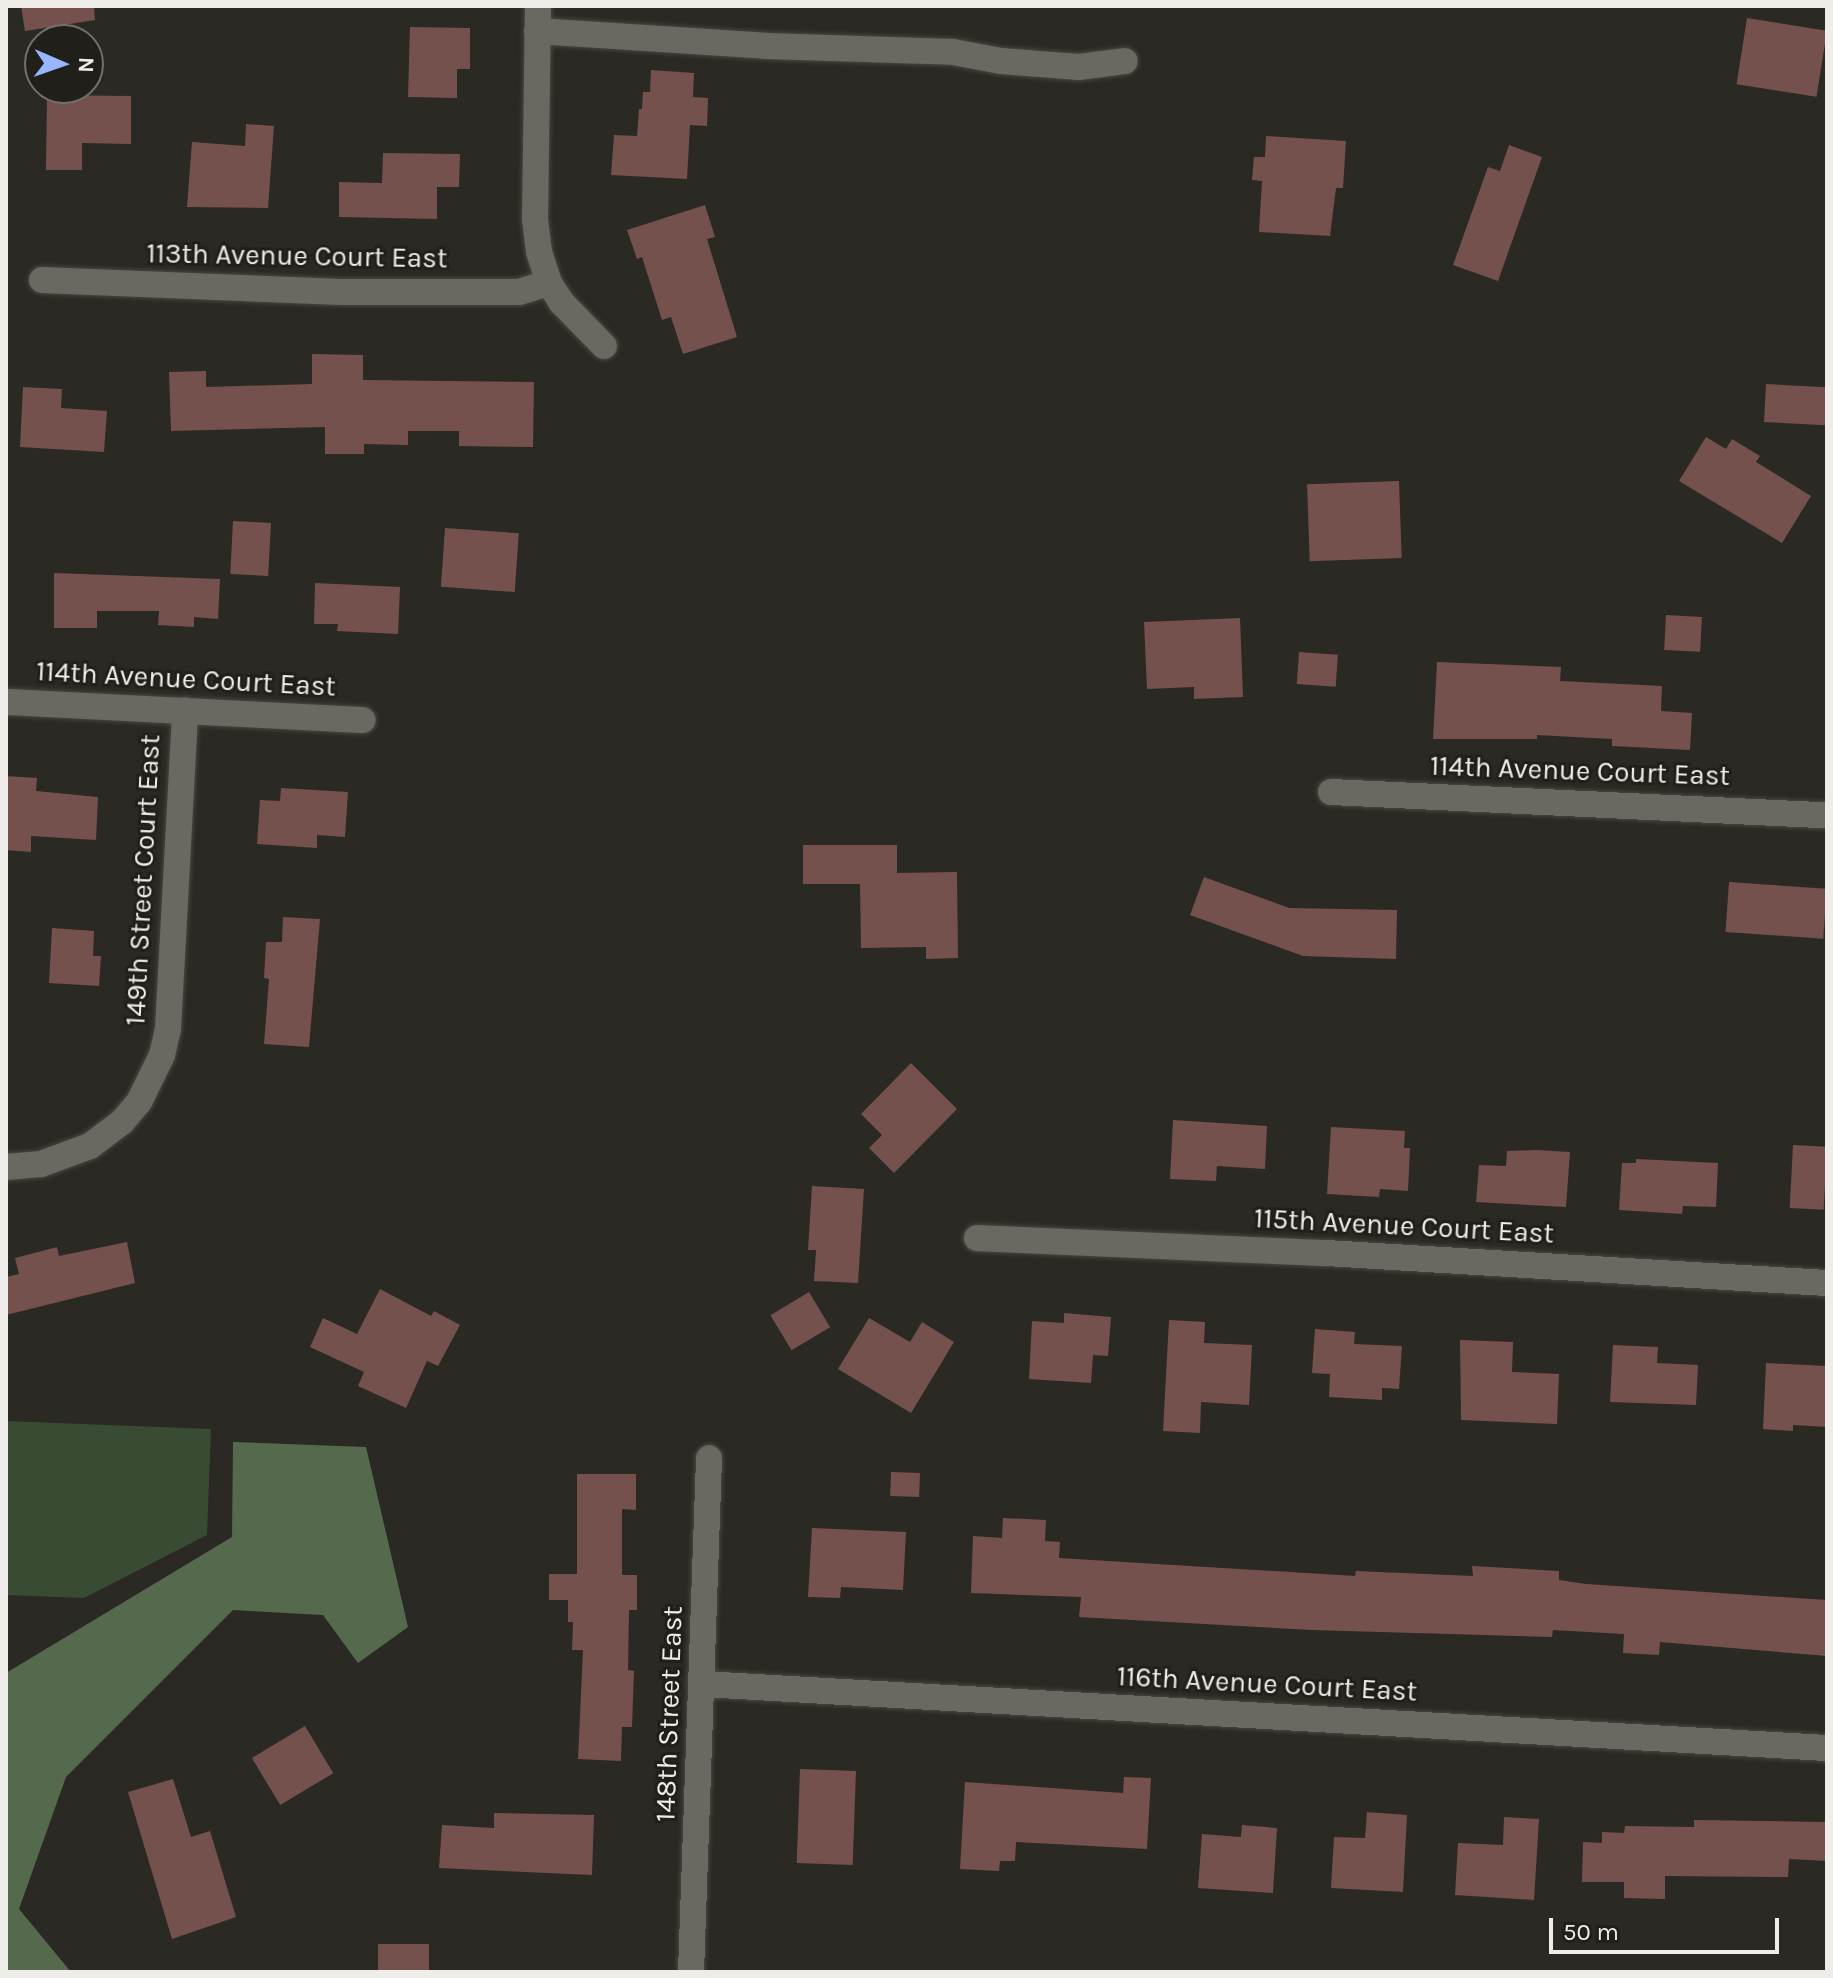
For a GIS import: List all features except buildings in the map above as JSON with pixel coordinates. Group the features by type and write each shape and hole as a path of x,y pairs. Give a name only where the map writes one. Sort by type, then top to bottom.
{"street":[{"path":"604,346 591,337 549,283 535,219 538,18 766,46 953,52 1001,61 1079,67 1125,61"},
{"name":"113th Avenue Court East","path":"42,280 341,292 519,292 549,283"},
{"name":"114th Avenue Court East","path":"6,702 363,720"},
{"name":"149th Street Court East","path":"6,1167 41,1164 67,1157 109,1132 139,1102 152,1079 168,1029 185,710"},
{"name":"114th Avenue Court East","path":"1331,792 1827,815"},
{"name":"115th Avenue Court East","path":"977,1238 1326,1253 1827,1283"},
{"name":"148th Street East","path":"691,1972 709,1458"},
{"name":"116th Avenue Court East","path":"703,1684 1827,1748"}],"green space":[{"path":"6,1421 211,1429 207,1535 84,1598 6,1595"},
{"path":"233,1442 366,1447 408,1627 358,1663 323,1615 233,1610 66,1777 19,1909 71,1972 6,1972 6,1673 232,1537"}]}
